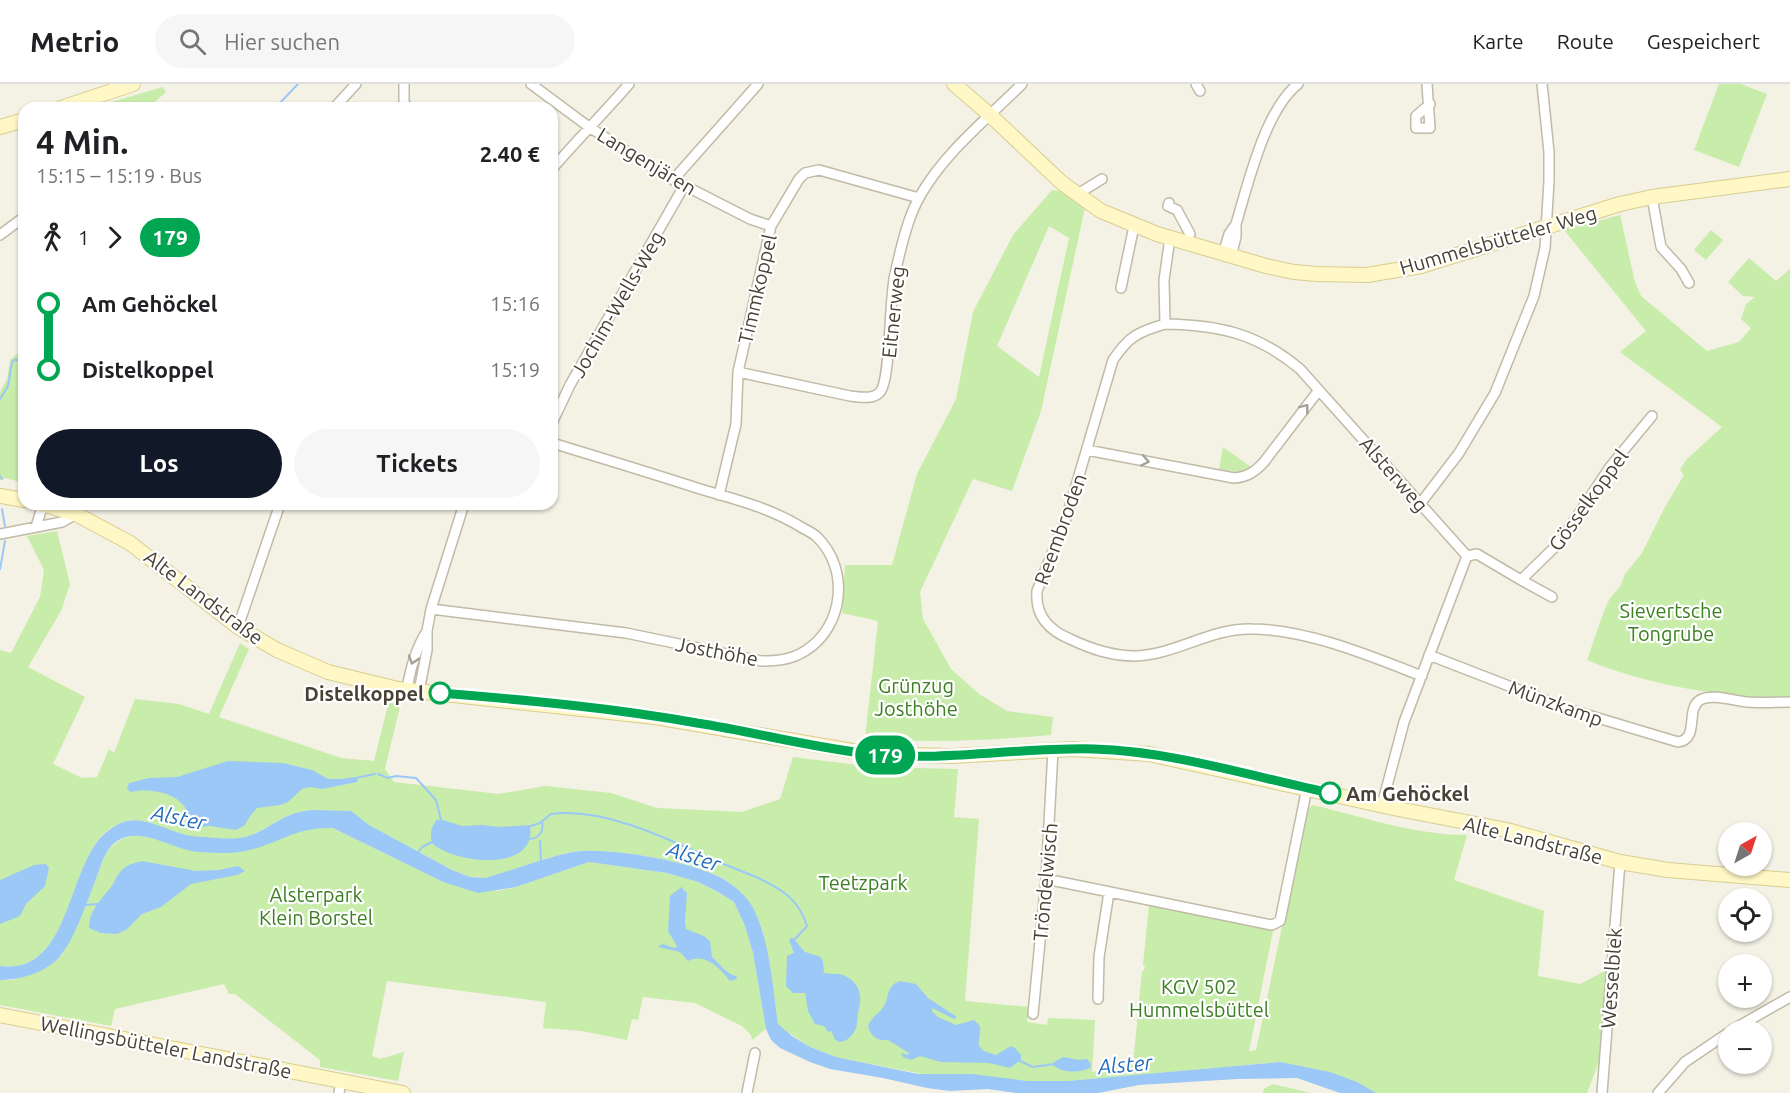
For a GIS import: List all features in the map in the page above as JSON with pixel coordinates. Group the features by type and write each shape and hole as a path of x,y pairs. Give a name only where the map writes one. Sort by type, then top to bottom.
{"main road":[{"path":"97,102 134,84"},
{"name":"Hummelsbütteler Weg","path":"954,84 1076,195 1101,211 1134,226 1170,238 1294,272 1367,275 1421,266 1547,225 1652,196 1790,179"},
{"path":"0,127 18,122"},
{"name":"Hummelsbütteler Weg","path":"1754,183 1790,183"},
{"path":"0,496 18,499"},
{"name":"Alte Landstraße","path":"73,510 141,550 238,627 303,663 348,677 413,691 655,717 870,754 953,756 1095,749 1149,754 1507,830 1620,862 1668,870 1790,880"},
{"name":"Wellingsbütteler Landstraße","path":"0,1015 340,1087 403,1093"}],"street":[{"path":"340,102 356,84"},
{"path":"404,84 404,102"},
{"name":"Langenjären","path":"531,84 556,102"},
{"path":"558,162 629,84"},
{"path":"673,180 758,84"},
{"name":"Eitnerweg","path":"738,372 850,396 864,398 880,393 886,377 894,278 902,244 919,198 936,171 1022,84"},
{"path":"1427,84 1430,104"},
{"path":"1420,504 1459,453 1495,393 1534,296 1541,270 1547,225 1549,152 1542,84"},
{"path":"1227,255 1229,234 1236,224 1267,131 1293,85"},
{"name":"Langenjären","path":"558,104 673,180 750,219 771,226"},
{"name":"Timmkoppel","path":"719,495 736,424 738,372 771,226 799,179 812,171 819,170 919,198"},
{"path":"1076,195 1102,179"},
{"name":"Jochim-Wells-Weg","path":"558,410 570,385 684,186"},
{"path":"1652,196 1661,247 1681,269 1689,283"},
{"path":"1169,203 1168,206 1177,210 1190,234"},
{"path":"0,235 18,222"},
{"path":"1121,288 1134,226"},
{"path":"1165,324 1164,280 1170,238"},
{"name":"Alsterweg","path":"1165,324 1201,325 1234,331 1280,352 1300,369 1467,556"},
{"name":"Reembroden","path":"1165,324 1142,331 1124,344 1113,360 1067,516 1037,591 1036,603 1041,617 1059,635 1100,652 1136,656 1166,650 1209,636 1250,629 1285,633 1351,648 1422,676"},
{"path":"1087,450 1234,478 1244,477 1256,471 1264,462 1319,390"},
{"name":"Gösselkoppel","path":"1521,580 1560,542 1610,467 1652,416"},
{"name":"Josthöhe","path":"431,609 626,633 761,661 779,661 805,651 821,637 837,609 839,584 833,561 816,537 781,514 558,445"},
{"path":"36,527 41,510"},
{"path":"0,534 62,522 70,510"},
{"path":"238,627 278,510"},
{"path":"413,691 410,672 418,646 427,631 431,609 462,510"},
{"path":"1382,805 1404,722 1467,556 1477,554 1552,597"},
{"name":"Münzkamp","path":"1429,655 1568,709 1675,742 1684,741 1690,733 1696,705 1701,699 1790,702"},
{"name":"Tröndelwisch","path":"1033,1014 1047,879 1053,750"},
{"path":"1047,879 1272,925 1280,921 1307,788"},
{"name":"Wesselblek","path":"1602,1093 1620,862"},
{"path":"1098,999 1100,957 1109,892"},
{"path":"1750,1020 1790,998"},
{"path":"1658,1093 1686,1062 1718,1040"},
{"path":"747,1093 755,1053"}],"green space":[{"path":"1719,84 1741,84 1767,94 1739,167 1694,150"},
{"path":"163,87 166,92 155,102 111,102"},
{"name":"Grünzug Josthöhe","path":"1052,190 1073,193 1086,203 1041,411 1012,491 973,479 920,592 923,619 951,669 979,694 1007,711 1053,717 1051,735 935,741 865,738 878,621 842,613 845,565 892,565 917,474 956,399 973,312 1013,235","holes":["1049,226 1069,238 1039,377 997,346"]},
{"name":"Sievertsche Tongrube","path":"1620,215 1635,282 1641,296 1707,351 1739,342 1751,328 1741,319 1746,304 1755,297 1743,296 1728,282 1749,258 1776,281 1790,269 1790,699 1712,693 1636,677 1587,660 1610,598 1642,553 1684,475 1680,470 1686,460 1722,427 1620,352 1646,331 1564,230"},
{"path":"1711,230 1723,240 1706,260 1694,250"},
{"path":"18,353 18,481 5,478 0,480 0,392 7,379 10,360"},
{"path":"1223,447 1251,467 1236,472 1219,469"},
{"name":"Teetzpark","path":"57,531 70,584 61,611 28,667 85,697 53,764 82,778 97,777 109,749 114,753 135,699 179,704 209,714 240,643 249,649 219,717 341,758 374,761 389,701 400,706 385,769 394,782 499,794 545,786 611,793 657,808 742,812 780,799 793,757 874,767 958,769 954,817 979,819 965,1001 1029,1007 1027,1022 1047,1025 1048,1018 1095,1020 1092,1072 1133,1064 1142,971 1145,966 1143,965 1149,905 1273,931 1249,1051 1256,1050 1307,809 1313,805 1409,829 1467,835 1454,880 1544,911 1538,976 1580,984 1607,970 1600,1059 1587,1093 1360,1093 1280,1062 1067,1081 927,1075 836,1057 810,1047 779,1026 772,998 765,938 760,924 752,907 742,894 727,881 713,874 651,857 587,851 572,852 485,878 470,877 452,870 354,815 344,812 295,813 264,829 236,839 194,837 136,820 118,824 108,830 95,845 84,865 66,913 55,935 42,953 24,964 0,966 0,650 11,653 40,597 44,570 27,536"},
{"name":"Alsterpark Klein Borstel","path":"315,827 333,828 443,882 497,891 516,887 589,862 667,873 698,882 734,902 745,926 753,953 766,1029 752,1040 751,1035 742,1026 695,1003 643,997 638,1020 632,1019 627,1040 582,1031 543,1028 546,1002 387,981 372,1056 380,1059 404,1052 398,1081 320,1067 320,1060 235,994 229,994 224,984 115,1009 111,1026 0,1005 0,980 13,980 62,955 86,905 104,857 118,841 138,835 216,853 245,851"},
{"path":"1273,1084 1311,1093 1263,1093 1264,1089"}],"water":[{"path":"228,761 283,763 312,770 328,779 354,777 358,780 322,789 310,787 302,789 288,802 257,808 245,825 236,830 210,826 197,827 184,806 173,797 144,790 130,792 127,788 129,783 149,778 177,777"},
{"path":"312,810 351,811 369,825 452,870 470,877 485,878 573,852 588,851 652,857 715,875 740,891 755,912 768,952 778,1024 810,1047 836,1057 918,1074 972,1074 1027,1081 1067,1081 1280,1062 1330,1072 1357,1082 1376,1093 1340,1093 1297,1078 1139,1085 1098,1093 1016,1093 988,1089 950,1091 830,1069 780,1048 771,1040 766,1029 753,953 745,926 734,902 698,882 667,873 589,862 516,887 478,893 443,882 333,828 308,830 257,848 234,853 190,851 147,837 127,837 117,841 104,857 76,928 66,948 56,961 34,974 0,980 0,966 24,964 42,953 55,935 66,913 84,865 95,845 118,824 136,820 190,836 235,838 257,833 293,814"},
{"path":"437,820 462,826 530,825 529,840 521,851 509,857 493,860 459,856 433,844 431,831"},
{"path":"142,861 196,871 238,866 245,871 237,875 191,884 161,907 142,914 126,930 117,934 101,933 89,928 93,911 119,873 128,866"},
{"path":"46,864 49,868 45,886 26,904 20,916 0,924 0,880 34,865"},
{"path":"681,887 687,893 686,929 710,941 712,957 737,979 730,981 717,967 706,960 688,961 680,952 658,947 662,944 675,948 677,946 668,931 670,896"},
{"path":"792,937 805,952 821,957 824,973 844,975 855,983 860,999 857,1026 847,1040 840,1042 836,1040 832,1031 828,1032 824,1026 815,1024 808,1011 805,993 793,993 786,986 787,956 794,953 789,940"},
{"path":"900,981 916,984 928,998 957,1017 954,1019 932,1008 938,1017 956,1025 974,1020 978,1023 980,1026 979,1046 984,1051 996,1055 1011,1046 1021,1055 1021,1060 1010,1068 989,1063 941,1062 920,1056 911,1060 903,1057 901,1053 908,1055 909,1053 888,1040 875,1038 868,1026 884,1006 892,985"},
{"path":"1063,1057 1087,1059 1091,1064 1090,1068 1072,1072 1054,1066 1054,1062"}],"waterway":[{"path":"281,102 298,84"},
{"path":"0,399 8,386 12,362 18,360"},
{"path":"2,509 5,526"},
{"path":"0,569 5,541"},
{"path":"356,778 375,774"},
{"path":"378,774 388,778 396,776 416,778 436,800 441,820"},
{"name":"Alster","path":"531,826 540,823 551,814 572,813 616,821 660,836 755,877 787,895 799,909 807,926 794,940"},
{"path":"529,839 540,834 542,821"},
{"path":"540,841 541,862"},
{"path":"418,853 422,847 432,842"},
{"path":"85,905 97,904"},
{"path":"1020,1061 1033,1067 1054,1064"}],"bus line":[{"name":"179","path":"440,693 698,723 835,749 883,755 953,756 1073,749 1149,754 1330,793"}],"place":[{"name":"Distelkoppel","path":"440,693"},
{"name":"Am Gehöckel","path":"1330,793"}],"park label":[{"name":"KGV 502 Hummelsbüttel","path":"1199,998"}]}
